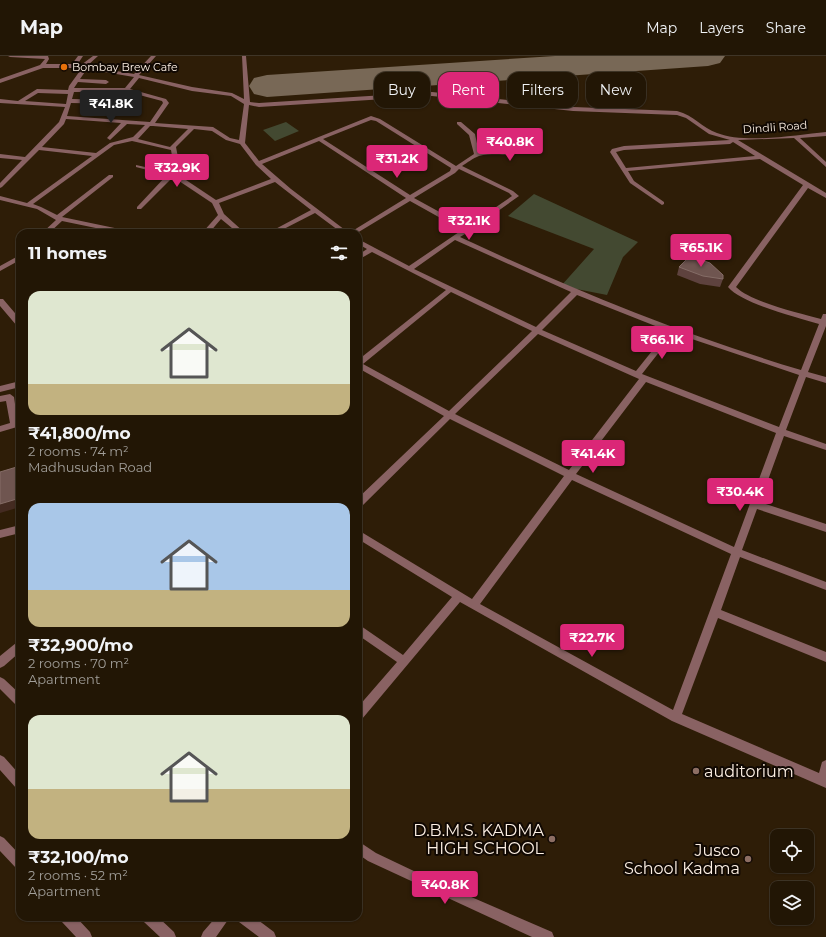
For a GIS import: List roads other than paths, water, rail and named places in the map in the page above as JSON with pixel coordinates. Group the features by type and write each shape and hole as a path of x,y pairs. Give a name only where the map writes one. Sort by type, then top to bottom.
{"street":[{"path":"10,56 47,57 42,66"},
{"path":"73,66 81,56"},
{"path":"0,186 58,127 65,117 70,91 84,67 96,56"},
{"path":"0,101 68,104 117,102 154,56"},
{"path":"242,143 247,100 244,56"},
{"path":"0,81 42,66 73,66 163,81 192,89 232,95 269,105 409,95 444,95 573,108 677,113 692,118 715,135 731,139 826,196"},
{"path":"76,80 106,82"},
{"path":"157,86 163,81"},
{"path":"20,102 37,91 128,90 164,100 166,103 150,125 134,139 112,144 28,205"},
{"path":"146,95 151,90"},
{"path":"65,117 213,129 228,139 242,143 258,164 315,211 340,229"},
{"path":"258,164 367,119 374,118 457,168 511,192 516,196 410,268"},
{"path":"110,138 125,122"},
{"path":"459,123 472,134 477,155"},
{"path":"139,208 173,175 177,168 173,149 176,143 192,128"},
{"path":"359,229 477,155 504,154 528,147 532,142 530,129"},
{"name":"Dindli Road","path":"624,170 613,152 614,150 731,139 826,134"},
{"path":"795,136 826,165"},
{"path":"134,139 137,142 173,149"},
{"path":"319,139 410,198 468,230"},
{"path":"37,148 97,155"},
{"path":"0,156 25,159"},
{"path":"624,170 762,158"},
{"path":"138,166 173,175 215,202 220,215 237,229"},
{"path":"624,170 636,186 662,203"},
{"path":"49,229 59,218 111,176"},
{"path":"215,202 276,179"},
{"path":"676,717 781,432 825,321 762,303 738,293 732,287 807,184"},
{"path":"0,198 39,208 59,218 110,229"},
{"path":"279,229 315,211"},
{"path":"208,229 220,215"},
{"path":"456,238 518,268 672,331 826,380"},
{"path":"362,243 537,331 641,377 781,432 826,447"},
{"path":"362,255 372,249"},
{"path":"0,269 16,259"},
{"path":"362,361 451,289"},
{"path":"362,500 576,292"},
{"path":"0,301 16,319"},
{"path":"473,605 570,475 641,377 672,331"},
{"path":"362,366 449,415 570,475 736,552 826,586"},
{"path":"0,389 16,385"},
{"path":"0,399 10,396 14,425 0,429"},
{"path":"754,504 826,528"},
{"path":"0,534 16,530"},
{"path":"362,536 459,597 676,717 824,781 826,766"},
{"path":"362,710 459,597"},
{"path":"715,612 826,657"},
{"path":"362,635 404,661"},
{"path":"0,663 16,649"},
{"path":"0,682 16,697"},
{"path":"0,761 16,779"},
{"path":"0,842 16,860"},
{"path":"362,850 372,857 428,884 547,937"},
{"path":"70,921 84,937"},
{"path":"153,921 169,937"},
{"path":"208,937 221,921"},
{"path":"249,921 269,937"}],"place":[{"name":"Bombay Brew Cafe","path":"64,67"},
{"name":"auditorium","path":"696,771"},
{"name":"D.B.M.S. KADMA HIGH SCHOOL","path":"552,839"},
{"name":"Jusco School Kadma","path":"748,859"}]}
